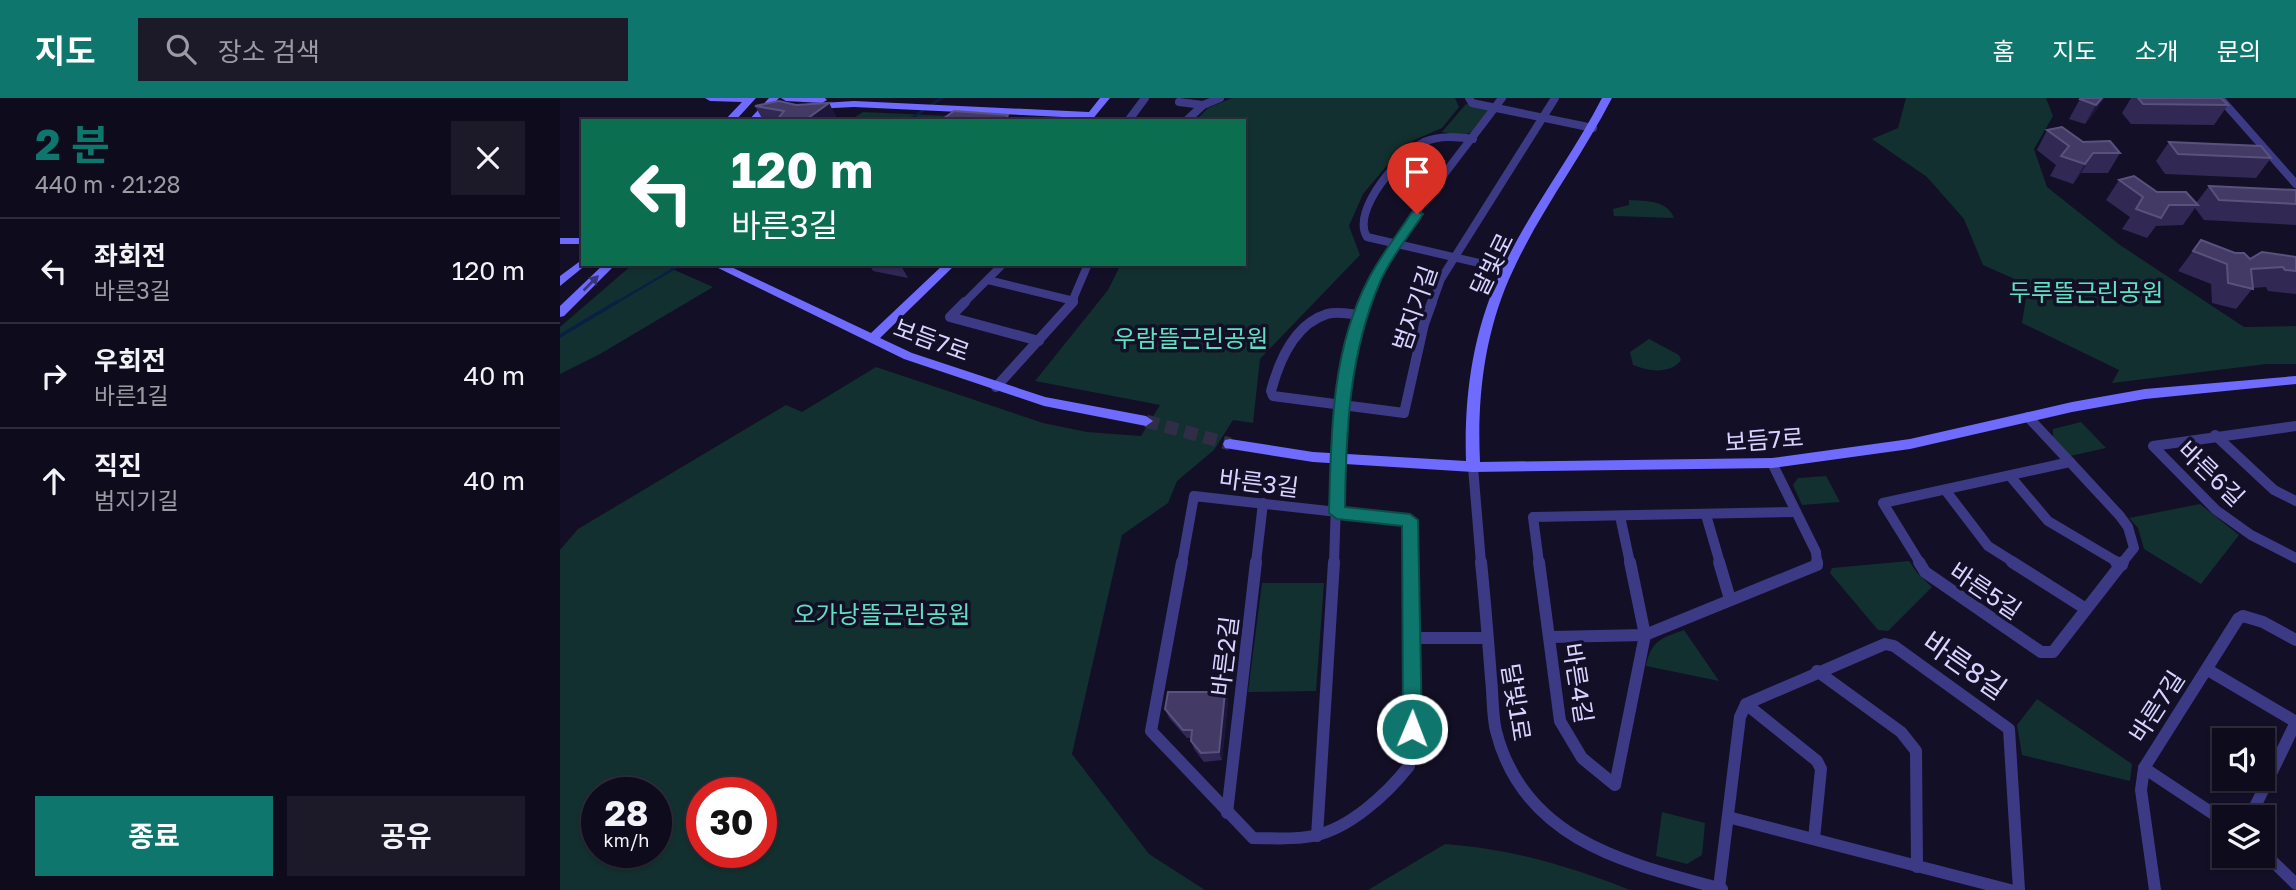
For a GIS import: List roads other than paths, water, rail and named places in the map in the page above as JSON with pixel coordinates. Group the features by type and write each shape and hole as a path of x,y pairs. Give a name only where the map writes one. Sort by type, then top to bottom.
{"street":[{"path":"710,98 750,99"},
{"path":"755,119 774,98"},
{"path":"786,98 1088,118 1105,98"},
{"path":"1129,119 1145,98"},
{"path":"1188,119 1203,105 1220,98"},
{"path":"1469,98 1472,103 1593,128"},
{"name":"범지기길","path":"1317,836 1341,407 1348,356 1374,280 1396,244 1502,98"},
{"name":"범지기길","path":"1360,315 1325,315 1303,332 1282,356 1271,391 1273,396 1341,407 1404,413 1424,324 1452,257 1555,98"},
{"name":"달빛로","path":"1473,467 1471,430 1480,361 1493,303 1511,265 1593,128 1607,98"},
{"path":"2220,98 2296,184"},
{"path":"731,119 750,99"},
{"path":"764,109 780,104 855,102"},
{"path":"1179,102 1203,105"},
{"path":"1473,139 1440,136 1415,147 1373,195 1361,223 1362,230 1367,237 1396,244 1492,266 1511,265"},
{"path":"560,241 581,241"},
{"path":"560,282 581,264"},
{"path":"560,313 609,266"},
{"name":"보듬7로","path":"719,266 871,340 996,387 1044,401 1146,421"},
{"path":"871,340 949,266"},
{"path":"1001,266 950,317 1039,341"},
{"path":"996,387 1074,300 1087,266"},
{"path":"988,280 1074,300"},
{"name":"보듬7로","path":"1230,444 1338,459 1473,467 1772,463 1856,453 2144,394 2296,380"},
{"name":"바른5길","path":"2028,417 2070,462 2128,527 2134,548 2053,652 2048,653 1933,580 1918,564 1883,503 2070,462"},
{"name":"바른6길","path":"2296,426 2215,435 2154,446 2216,510 2243,529 2296,558"},
{"path":"2215,435 2274,490 2295,497"},
{"path":"1551,637 1645,635 1817,565 1816,552 1772,463"},
{"name":"달빛1로","path":"1473,467 1487,639 1500,748 1523,794 1539,813 1570,837 1601,853 1722,889"},
{"path":"2010,476 2048,521 2122,565"},
{"path":"1946,491 1997,554 2086,609"},
{"name":"바른3길","path":"1227,814 1151,731 1194,496 1410,520 1413,638 1409,766 1401,778 1334,828 1317,836"},
{"name":"바른2길","path":"1227,814 1263,503"},
{"name":"바른4길","path":"1645,635 1615,785 1584,764 1568,743 1560,721 1533,517 1796,512"},
{"path":"1706,515 1730,599"},
{"path":"1620,516 1645,635"},
{"name":"바른7길","path":"2155,890 2141,790 2144,768 2243,616 2263,622 2296,640"},
{"path":"1413,638 1487,639"},
{"name":"바른8길","path":"1746,704 1817,671 1885,644 1894,646 2005,723 2011,733 2019,890"},
{"name":"바른7길","path":"2208,670 2296,722 2256,805"},
{"path":"1817,671 1901,733 1916,751 1917,867"},
{"path":"1722,889 1740,717 1746,704 1816,761 1821,769 1814,839"},
{"name":"바른7길","path":"2144,768 2212,813"},
{"path":"1227,814 1253,838 1317,836"},
{"path":"1728,817 2010,890"},
{"path":"2275,864 2296,884"}],"waterway":[{"path":"910,119 942,98"},
{"path":"614,304 679,266"},
{"path":"560,336 617,302"}],"tunnel":[{"path":"1146,421 1230,444"}],"park label":[{"name":"두루뜰근린공원","path":"2086,291"},
{"name":"우람뜰근린공원","path":"1191,337"},
{"name":"오가낭뜰근린공원","path":"882,613"}]}
